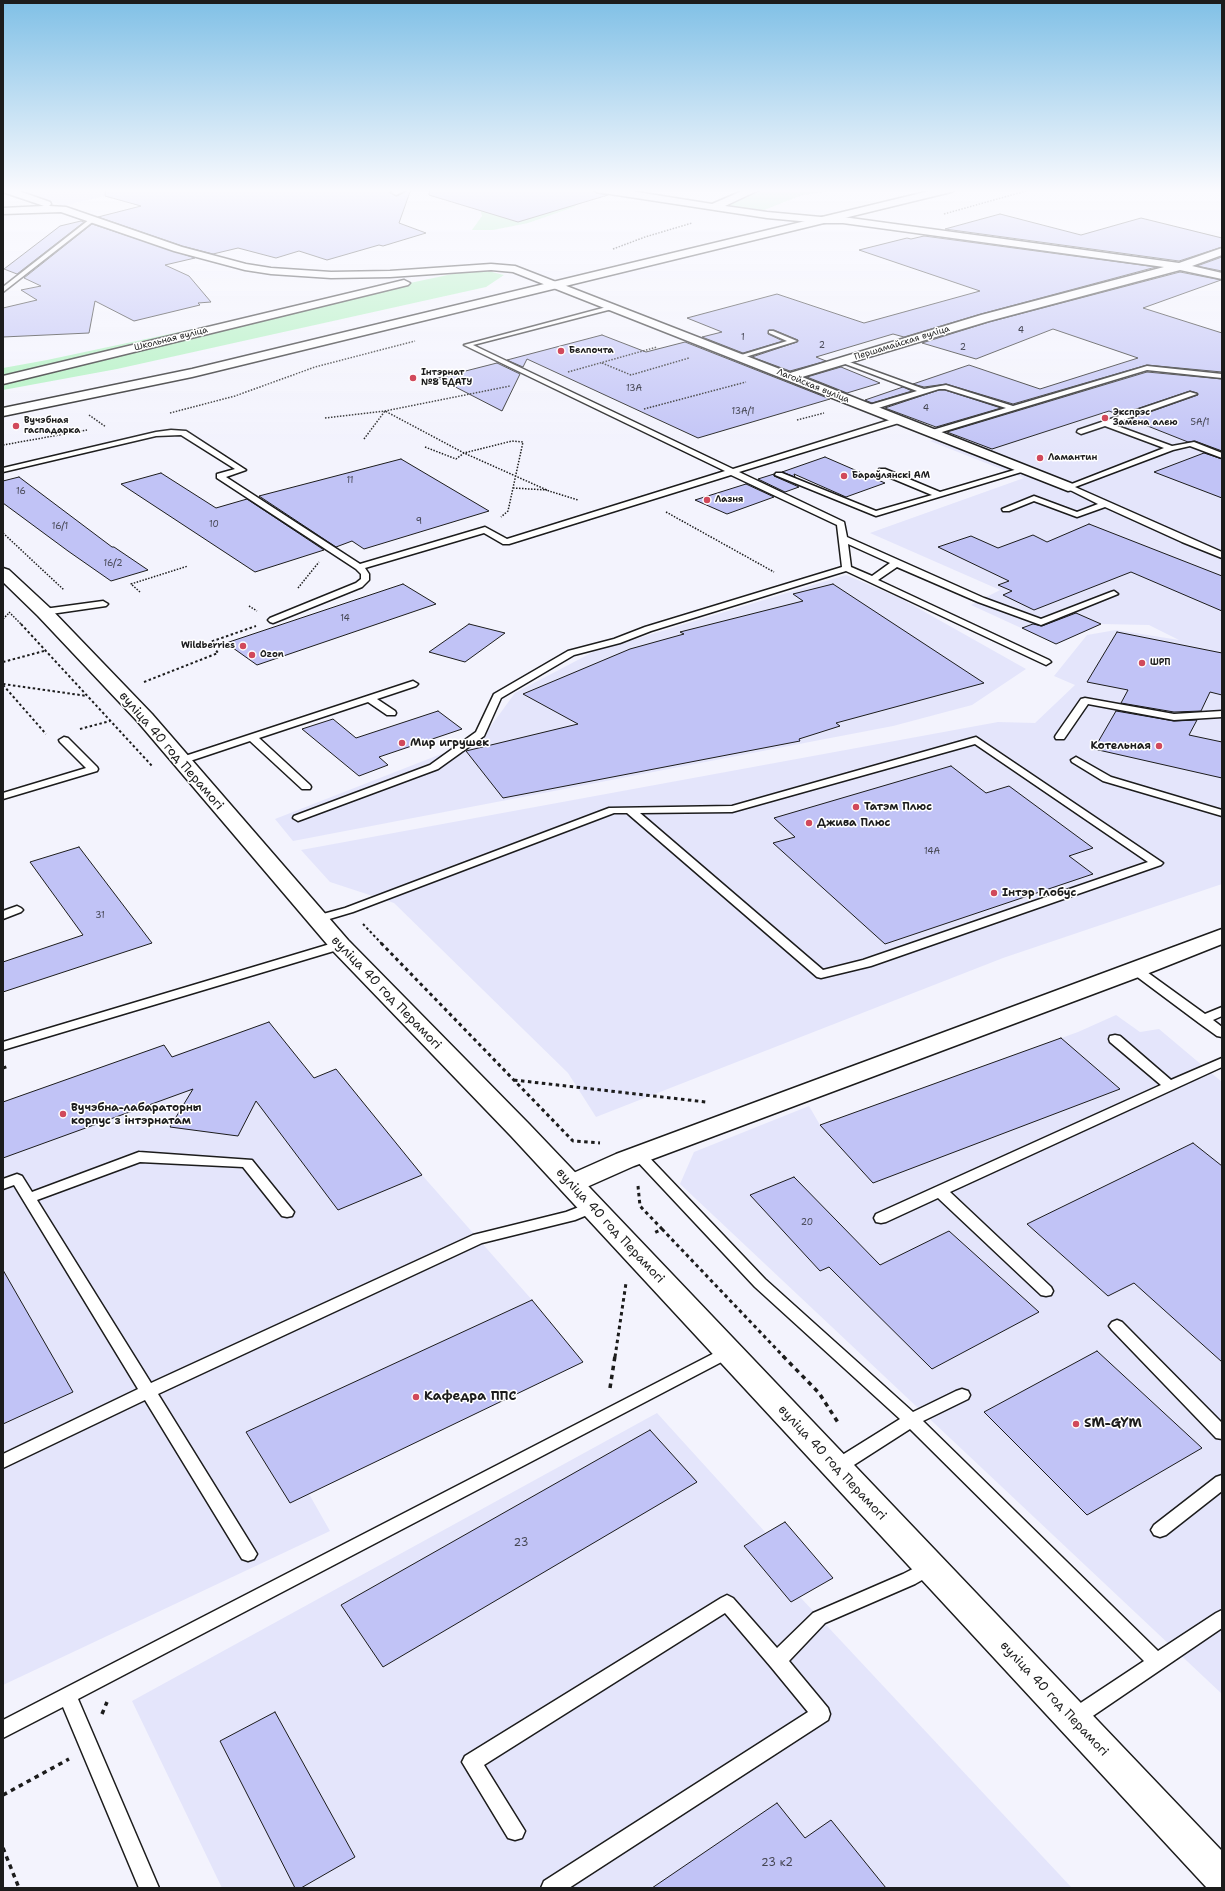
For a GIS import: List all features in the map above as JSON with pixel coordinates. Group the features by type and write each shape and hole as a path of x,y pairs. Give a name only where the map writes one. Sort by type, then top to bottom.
{"street":[{"name":"Школьная вуліца","path":"3,380 421,277"},
{"name":"Школьная вуліца","path":"535,277 557,285"},
{"path":"3,412 192,373 588,277"},
{"name":"Першамайская вуліца","path":"790,377 985,318 1136,277"},
{"name":"Лагойская вуліца","path":"557,285 1068,487"},
{"name":"вуліца 40 год Перамогі","path":"3,573 44,612 145,718 180,761 340,945 571,1184 1222,1877"},
{"path":"571,1184 632,1158 1136,970 1222,936"}],"lane":[{"path":"3,290 19,277"},
{"path":"614,307 467,345 734,471 841,524 847,568"},
{"path":"740,357 794,341 771,332"},
{"path":"842,361 924,391"},
{"path":"932,433 1147,368 1222,376"},
{"path":"869,408 939,387 946,387 1012,408"},
{"path":"1081,432 1193,394"},
{"path":"359,567 485,530 506,542 899,420"},
{"path":"1105,424 1171,448"},
{"path":"3,470 127,441 171,432 183,433 242,470 220,476 359,567 365,574 365,580 359,585 273,620"},
{"path":"1068,487 1171,448 1191,444 1222,456"},
{"path":"779,475 876,514 1024,470"},
{"path":"882,471 939,495"},
{"path":"1068,487 1185,540 1222,555"},
{"path":"1006,509 1034,498 1077,515 1104,504"},
{"path":"843,538 981,600 1042,622 1114,594"},
{"path":"872,580 896,563"},
{"path":"298,818 434,767 480,734 497,696 571,653 847,568 1046,662"},
{"path":"44,612 103,604"},
{"path":"180,761 414,684"},
{"path":"370,699 391,713"},
{"path":"1060,737 1085,701 1174,717 1222,714"},
{"path":"253,738 306,787"},
{"path":"3,796 93,769 64,740"},
{"path":"316,919 349,910 613,810 732,808 976,740 1158,863 867,963 821,974 630,810"},
{"path":"1076,760 1107,779 1222,813"},
{"path":"3,915 17,910"},
{"path":"3,1046 340,945"},
{"path":"1136,970 1222,1033"},
{"path":"1203,1020 1222,1011"},
{"path":"1115,1039 1170,1086"},
{"path":"880,1218 1222,1062"},
{"path":"29,1198 139,1157 146,1157 247,1163 286,1212"},
{"path":"632,1158 760,1283 911,1420 1157,1662"},
{"path":"3,1184 17,1179 248,1554"},
{"path":"940,1191 1046,1291"},
{"path":"3,1461 147,1392 478,1239 570,1216 592,1207"},
{"path":"1117,1326 1222,1433"},
{"path":"3,1729 68,1697 728,1352"},
{"path":"837,1467 911,1420 962,1395"},
{"path":"1160,1530 1222,1482"},
{"path":"777,1661 818,1618 909,1579 930,1567"},
{"path":"515,1831 472,1762 727,1603 821,1714 551,1888"},
{"path":"1073,1718 1222,1618"},
{"path":"68,1697 149,1888"}],"path":[{"path":"325,418 385,411 540,380 663,345"},
{"path":"601,363 631,375 720,349"},
{"path":"616,416 748,381"},
{"path":"364,438 385,411"},
{"path":"385,411 464,453 516,477 549,491 608,510"},
{"path":"89,415 127,441"},
{"path":"426,447 456,459 464,453 512,441 523,442 508,511 485,530"},
{"path":"513,488 549,491"},
{"path":"643,499 795,583"},
{"path":"119,691 218,653 210,642 273,620 330,548"},
{"path":"140,592 131,584 188,566"},
{"path":"3,619 9,613"},
{"path":"3,662 44,651"},
{"path":"3,684 87,696"},
{"path":"3,684 49,738"},
{"path":"79,729 110,721"},
{"path":"349,910 573,1141 610,1144 632,1158"},
{"path":"514,1080 709,1103"},
{"path":"606,1416 627,1276"},
{"path":"3,1848 19,1888"}],"shaded area":[{"path":"1205,360 1222,365 1222,884 1003,958 596,1117 568,1073 394,903 330,882 301,850 998,722 1035,723 1075,685 1054,676 1087,635 1116,630 1179,640 1149,625 1101,624 1056,644 971,605 1000,590 870,533 1024,478 930,441"},
{"path":"846,575 900,598 1026,669 972,705 893,726 293,841 275,819 482,738 515,693 593,652"},
{"path":"1116,1015 1140,1032 1159,1029 1222,1082 1222,1694 680,1184 694,1152 809,1106 820,1125 1078,1032"},
{"path":"269,1022 314,1078 336,1069 422,1175 532,1300 583,1362 309,1494 330,1531 3,1685 3,1102 164,1045 172,1056"},
{"path":"657,1413 766,1533 785,1522 833,1578 800,1597 1072,1888 222,1888 132,1701"}],"green space":[{"path":"437,277 501,277 486,287 117,369 3,390 3,368"}],"building":[{"path":"190,277 211,302 198,303 200,305 134,321 95,301 89,333 3,337 3,308 37,300 21,290 41,286 24,278"},
{"path":"939,277 1118,277 981,314 904,337 893,334 816,357 826,361 790,371 752,357 797,342 798,340 774,330 769,330 768,334 783,341 743,353 702,337 722,332 687,318 777,294 864,323 980,291"},
{"path":"1160,277 1207,277 1221,280 1143,308 1222,333 1222,372 1147,365 1013,404 946,384 924,387 913,384 969,365 1040,389 1138,358 1053,329 976,359 922,343 989,322"},
{"path":"602,335 646,352 685,342 830,399 698,438 527,359 523,367 507,360"},
{"path":"497,363 520,374 502,411 438,378"},
{"path":"841,367 880,383 847,393 807,377"},
{"path":"1147,372 1222,379 1222,451 1195,441 1188,442 1130,419 1198,395 1197,393 1190,391 1119,415 1109,411 992,449 947,432"},
{"path":"903,387 912,391 872,403 865,400"},
{"path":"939,390 945,390 1001,408 936,427 885,408"},
{"path":"1204,453 1222,459 1222,498 1154,472"},
{"path":"825,457 885,483 846,497 794,474 795,477 782,472"},
{"path":"401,459 489,511 364,549 352,541 336,547 259,496"},
{"path":"161,473 216,508 247,499 324,550 255,572 121,484"},
{"path":"774,474 774,476 799,487 785,492 758,479"},
{"path":"19,477 112,547 148,570 111,581 68,551 3,503 3,481"},
{"path":"746,484 774,497 727,514 695,500"},
{"path":"1089,524 1222,576 1222,611 1131,572 1034,610 1003,595 1012,591 998,585 1009,581 938,547 971,536 998,548 1033,535 1047,542"},
{"path":"403,584 436,604 257,665 226,643"},
{"path":"833,584 984,683 836,723 840,726 799,739 800,741 503,798 466,751 578,724 523,694 630,649 684,634 680,632 803,601 793,594"},
{"path":"1076,613 1101,624 1056,644 1022,628 1033,624 1042,626"},
{"path":"469,624 505,633 465,662 429,652"},
{"path":"1117,632 1222,653 1222,695 1210,692 1201,711 1174,712 1121,703 1128,690 1087,682"},
{"path":"438,711 462,729 379,757 388,765 359,776 302,729 333,719 356,738"},
{"name":"Котельная","path":"1116,711 1174,721 1197,720 1189,735 1222,742 1222,778 1094,749"},
{"path":"951,766 986,793 1009,786 1093,848 1069,856 1093,874 885,944 773,843 795,837 774,818"},
{"path":"79,847 152,943 3,992 3,962 83,935 30,862"},
{"name":"Вучэбна-лабараторны корпус з інтэрнатам","path":"269,1022 314,1078 336,1069 422,1175 338,1210 256,1101 238,1136 170,1127 193,1089 3,1158 3,1102 164,1045 172,1057"},
{"path":"1061,1038 1120,1089 873,1183 820,1125"},
{"path":"1193,1143 1222,1166 1222,1362 1134,1283 1108,1296 1027,1224"},
{"path":"794,1177 880,1265 949,1231 1039,1312 932,1369 829,1267 820,1271 750,1195"},
{"path":"3,1270 73,1392 3,1424"},
{"name":"Кафедра ППС","path":"532,1300 583,1362 290,1503 246,1432"},
{"path":"1097,1351 1202,1448 1087,1515 984,1412"},
{"path":"650,1430 697,1482 383,1667 341,1605"},
{"path":"785,1522 833,1578 791,1602 744,1546"},
{"path":"275,1712 355,1857 301,1888 295,1888 220,1741"},
{"path":"777,1803 805,1838 831,1820 886,1888 652,1888"}],"place":[{"name":"Белпочта","path":"561,351"},
{"name":"Інтэрнат №8 БДАТУ","path":"413,378"},
{"name":"Экспрэс Замена алею","path":"1105,418"},
{"name":"Вучэбная гаспадарка","path":"16,426"},
{"name":"Ламантин","path":"1040,458"},
{"name":"Бараўлянскі АМ","path":"844,476"},
{"name":"Лазня","path":"707,500"},
{"name":"Wildberries","path":"243,646"},
{"name":"Ozon","path":"252,655"},
{"name":"ШРП","path":"1142,663"},
{"name":"Мир игрушек","path":"402,743"},
{"name":"Котельная","path":"1159,746"},
{"name":"Татэм Плюс","path":"856,807"},
{"name":"Джива Плюс","path":"809,823"},
{"name":"Інтэр Глобус","path":"994,893"},
{"name":"Вучэбна-лабараторны корпус з інтэрнатам","path":"63,1114"},
{"name":"Кафедра ППС","path":"416,1397"},
{"name":"SM-GYM","path":"1076,1424"}]}
